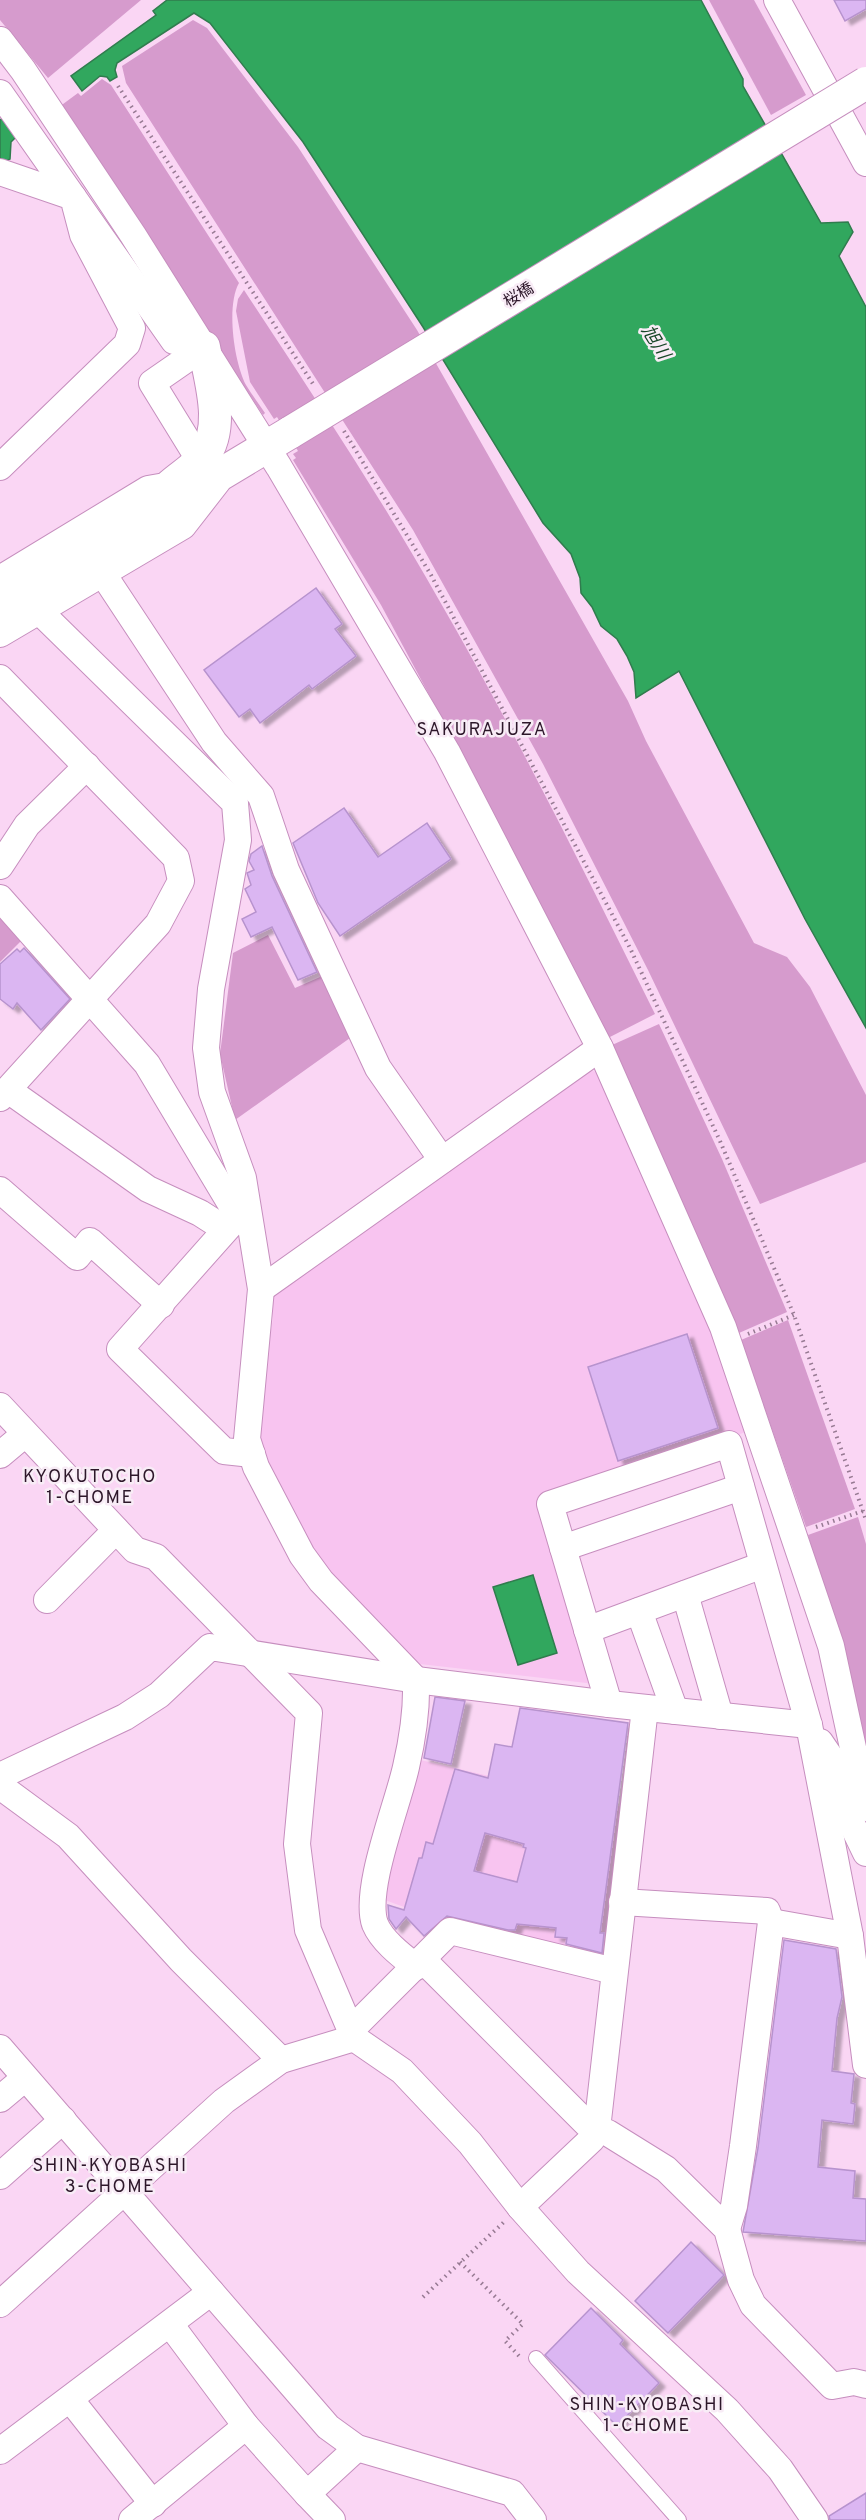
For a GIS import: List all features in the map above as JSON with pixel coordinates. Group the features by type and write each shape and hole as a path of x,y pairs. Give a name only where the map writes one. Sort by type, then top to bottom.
{"street":[{"path":"777,0 866,163"},
{"path":"0,40 23,70 127,226 204,347 279,439 447,752 600,1048 728,1342 831,1646 866,1808"},
{"name":"桜橋","path":"0,607 212,467 279,439 866,83"},
{"path":"2,99 73,196 174,342 204,347"},
{"path":"0,172 73,196"},
{"path":"0,467 127,344 132,328 83,235 73,196"},
{"path":"0,634 183,526 212,467 214,401 204,347"},
{"path":"204,347 152,383 212,467"},
{"path":"0,579 148,489 170,495"},
{"path":"103,574 214,742 261,796 286,870 378,1068 442,1160"},
{"path":"39,611 235,803 238,840 211,989 206,1048 212,1092 243,1179 237,1217 194,1269 120,1349 224,1451 252,1454"},
{"path":"0,678 176,858 181,881 158,924 4,1094 148,1189 200,1213 237,1217"},
{"path":"0,866 27,825 87,766"},
{"path":"0,898 147,1064 237,1217 261,1289 247,1439 252,1454 302,1554 321,1581 416,1680 417,1713 406,1768 373,1898 376,1925 390,1943 420,1964 587,2124 608,2133 666,2169 727,2229 741,2280 753,2305 832,2386 854,2382 866,2385"},
{"path":"261,1289 600,1048"},
{"path":"0,1190 76,1257 90,1241 161,1305"},
{"path":"0,1406 135,1550 156,1557 253,1653 309,1713 297,1844 308,1930 352,2035 402,2071 470,2143 520,2207 578,2272 688,2372 742,2426 780,2469 815,2520"},
{"path":"0,1455 25,1434"},
{"path":"609,1704 550,1504 729,1444 809,1725 850,1936 866,2066"},
{"path":"563,1548 741,1487"},
{"path":"47,1600 116,1530"},
{"path":"587,1630 763,1565"},
{"path":"686,1594 720,1716"},
{"path":"639,1611 675,1711"},
{"path":"0,1776 125,1717 159,1695 210,1647 416,1680 609,1704 809,1725"},
{"path":"520,2207 592,2139 597,2129 645,1708"},
{"path":"809,1725 835,1764 851,1822 866,1853"},
{"path":"0,1786 68,1836 182,1960 281,2060"},
{"path":"622,1902 767,1911 771,1922 742,2156 734,2206 727,2229"},
{"path":"771,1922 850,1936"},
{"path":"0,2304 224,2101 281,2060 352,2035 450,1931 614,1971"},
{"path":"0,2048 328,2427 357,2448 512,2493 530,2519"},
{"path":"0,2099 25,2078"},
{"path":"0,2175 63,2120"},
{"path":"0,2451 211,2292"},
{"path":"170,2324 246,2426 332,2520"},
{"path":"70,2399 153,2504"},
{"path":"132,2520 246,2426"},
{"path":"307,2494 357,2448"}],"lane":[{"path":"536,2358 678,2520"}],"path":[{"path":"118,86 317,390"},
{"path":"343,429 431,575 630,948 720,1141 795,1315 866,1520"},
{"path":"728,1342 795,1315"},
{"path":"793,1534 863,1511"},
{"path":"423,2297 520,2207"},
{"path":"460,2262 523,2324 505,2341 528,2365 536,2358"}],"shaded area":[{"path":"0,0 141,0 48,78 0,20"},
{"path":"709,0 754,0 806,95 771,115"},
{"path":"193,20 207,28 298,147 417,330 628,701 646,741 754,943 787,957 810,987 866,1095 866,1162 760,1204 648,970 543,764 413,530 126,83 122,66"},
{"path":"102,79 111,85 239,283 235,293 232,319 235,349 246,385 265,413 263,415 59,107 78,93 81,96"},
{"path":"244,290 369,482 468,651 577,858 655,1014 608,1038 381,605 293,460 296,458 293,454 298,451 277,417 274,419 250,382 236,311 238,299"},
{"path":"0,905 27,935 0,962"},
{"path":"268,935 295,988 327,974 350,1038 235,1120 220,1054 233,953"},
{"path":"659,1024 722,1159 787,1312 739,1333 612,1045"},
{"path":"594,1071 598,1074 699,1298 737,1406 749,1431 541,1499 595,1684 411,1663 339,1589 297,1530 253,1430 273,1319 271,1293 587,1072"},
{"path":"788,1320 855,1509 806,1527 741,1340"},
{"path":"858,1517 866,1544 866,1763 839,1645 808,1535"},
{"path":"416,1759 622,1807 607,1956 601,1963 451,1924 382,1899"}],"water":[{"name":"旭川","path":"167,0 701,0 743,79 743,86 821,223 848,222 853,232 839,256 866,307 866,1028 805,919 679,671 636,698 634,672 627,656 617,639 601,626 592,607 581,593 580,578 571,554 543,523 423,327 303,142 210,23 194,13 117,63 115,70 117,77 110,81 107,77 100,76 82,91 71,76 156,15 153,11"},
{"path":"8,115 20,133 11,142 10,159 0,164 0,120"},
{"path":"533,1575 557,1653 518,1665 493,1587"}],"building":[{"path":"834,0 866,0 866,9 845,21"},
{"path":"316,588 342,624 335,629 356,656 312,689 309,685 260,723 250,709 239,717 204,670"},
{"path":"344,808 378,857 427,823 451,859 340,936 318,903 293,843"},
{"path":"262,846 272,876 317,972 298,980 272,927 251,937 242,919 256,912 245,889 251,885 247,873 254,870 249,861 251,854"},
{"path":"24,948 70,999 41,1030 17,1003 13,1009 0,999 0,964 17,949 20,952"},
{"path":"687,1334 718,1428 618,1461 588,1367"},
{"path":"435,1697 465,1701 451,1764 424,1758"},
{"path":"520,1708 628,1723 600,1933 604,1933 602,1953 566,1944 567,1938 555,1937 556,1928 517,1924 515,1930 508,1930 447,1916 424,1936 406,1917 396,1929 389,1919 388,1905 404,1910 426,1842 433,1844 455,1769 488,1778 495,1744 512,1747","holes":["485,1833 524,1844 523,1847 526,1848 517,1882 474,1871"]},
{"path":"784,1940 836,1949 842,1997 837,2018 832,2071 854,2074 851,2103 855,2104 853,2124 822,2120 818,2167 855,2171 853,2198 866,2199 866,2241 743,2232 758,2148"},
{"path":"691,2242 724,2275 668,2333 635,2301"},
{"path":"591,2308 623,2340 620,2344 659,2383 617,2426 545,2355"},
{"path":"866,2493 866,2520 830,2520 829,2516"}],"district":[{"name":"SAKURAJUZA","path":"482,729"},
{"name":"KYOKUTOCHO 1-CHOME","path":"90,1486"},
{"name":"SHIN-KYOBASHI 3-CHOME","path":"110,2175"},
{"name":"SHIN-KYOBASHI 1-CHOME","path":"647,2414"}]}
